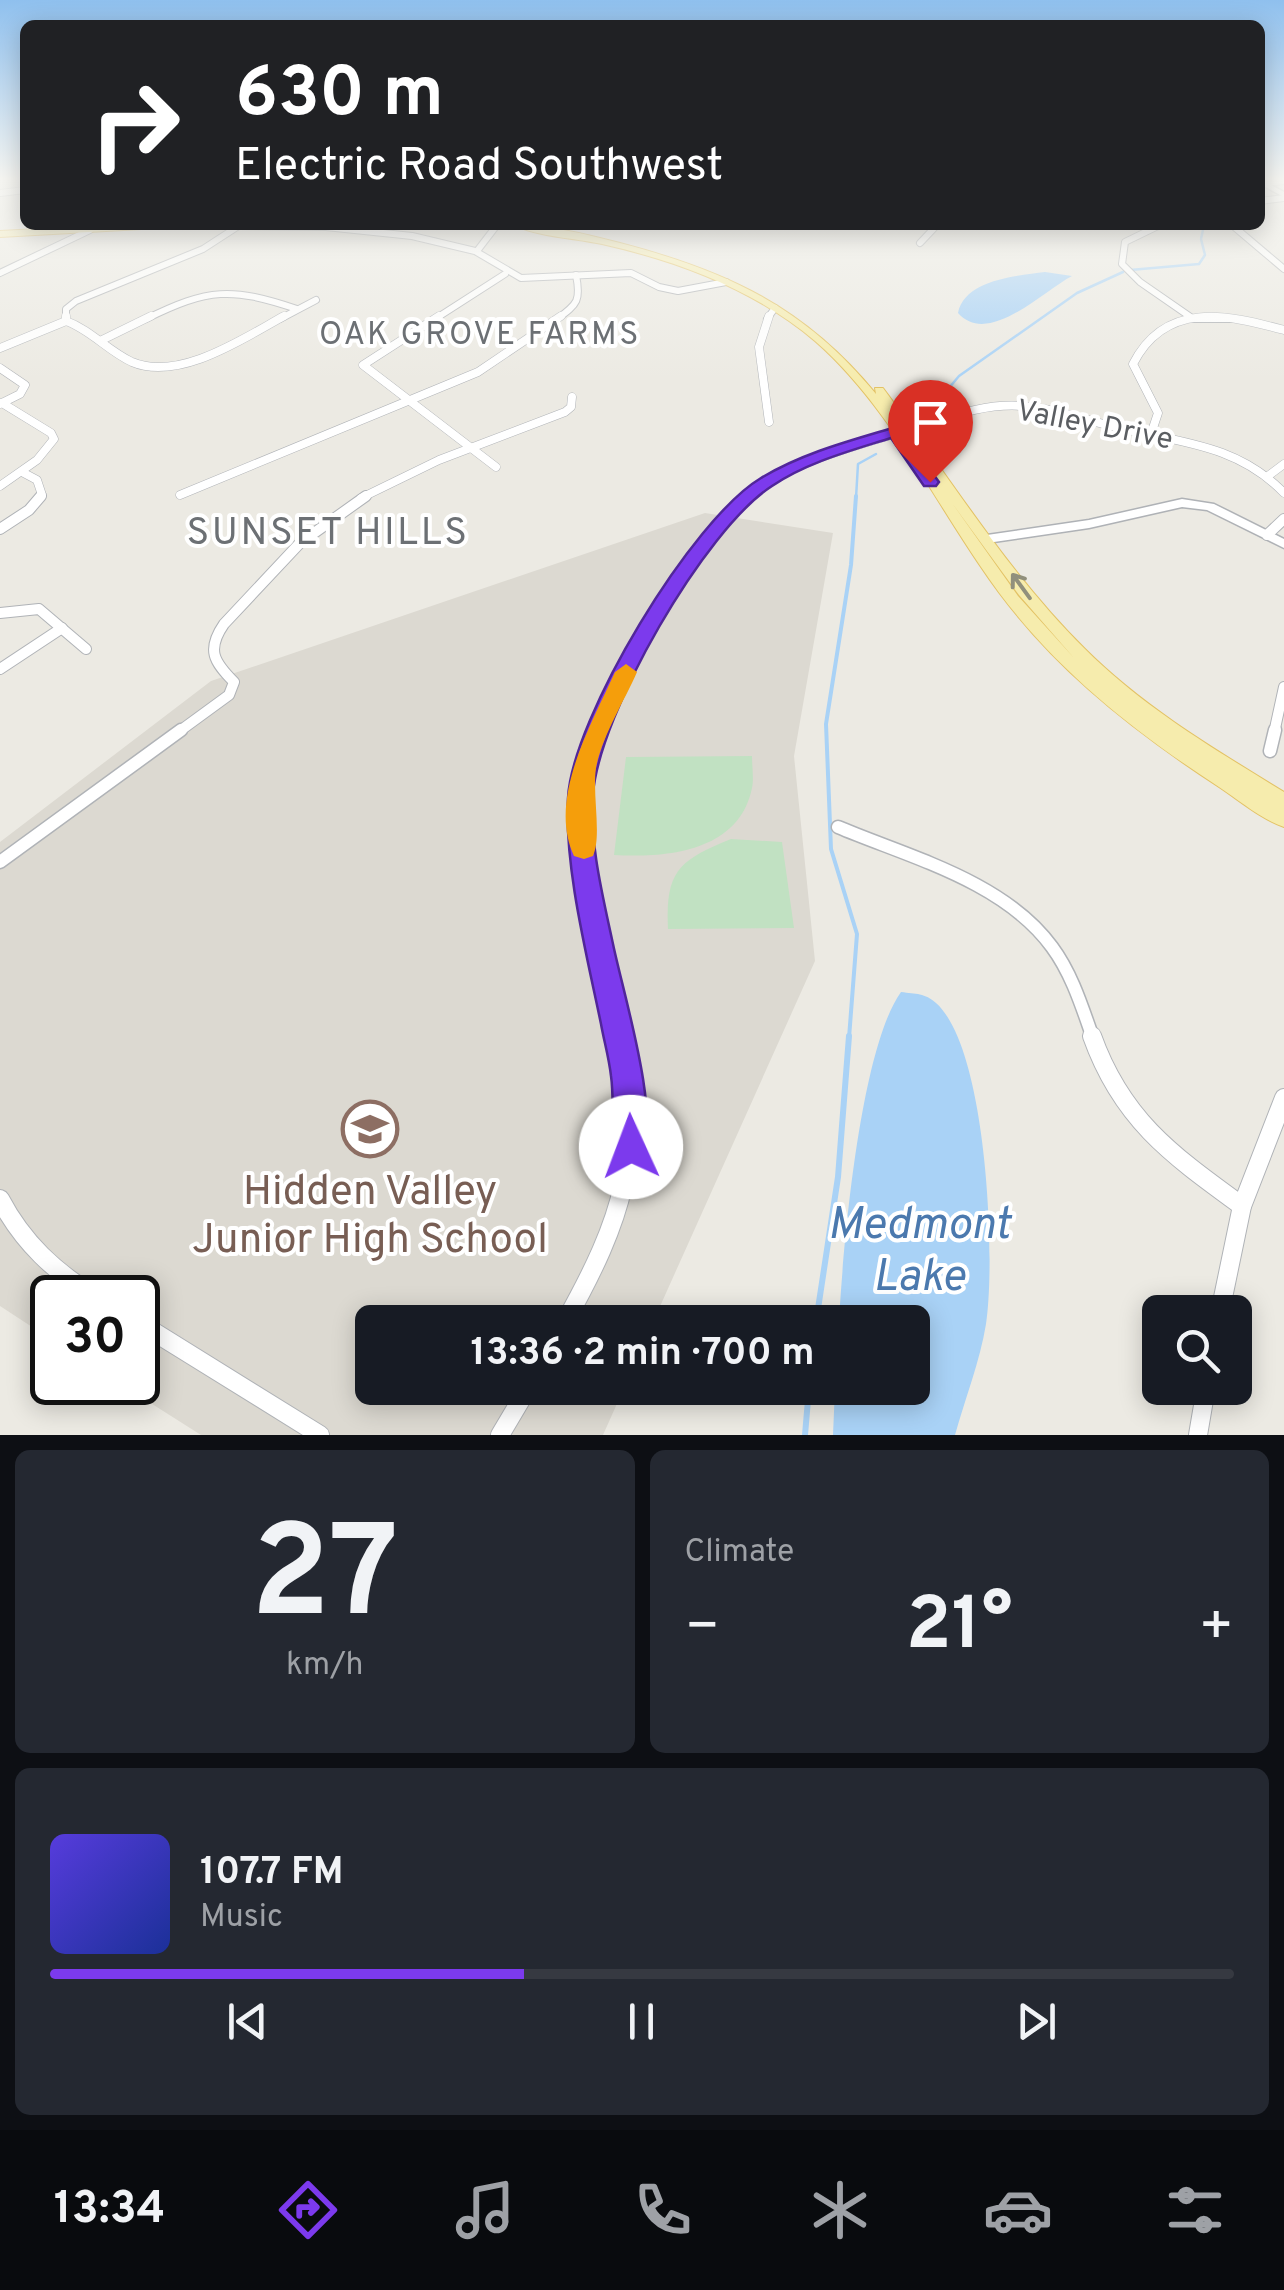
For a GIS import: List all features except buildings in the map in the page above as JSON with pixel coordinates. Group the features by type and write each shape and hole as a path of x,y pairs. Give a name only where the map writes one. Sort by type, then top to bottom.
{"main road":[{"path":"610,246 650,255 726,282 775,308 837,355 902,430 1054,628 1104,676 1168,726 1284,802"},
{"path":"628,246 681,259 780,302 847,353 1018,606 1065,660 1143,726 1284,819"}],"street":[{"path":"0,273 57,246"},
{"path":"66,321 66,309 76,300 208,246"},
{"path":"450,246 477,251 505,274 521,278 631,272 664,289 678,290 726,282"},
{"path":"477,251 481,246"},
{"path":"1124,246 1122,264 1128,274 1192,318"},
{"path":"1257,246 1284,269"},
{"path":"496,467 369,373 364,362 505,274"},
{"path":"180,495 478,372 575,307 580,298 576,275"},
{"path":"102,340 212,294 241,293 297,309"},
{"path":"66,321 138,364 170,366 211,352 316,300"},
{"path":"769,422 758,343 766,318 775,308"},
{"path":"1151,434 1158,413 1133,364 1136,354 1156,331 1192,318 1238,319 1284,330"},
{"path":"0,348 66,321"},
{"path":"0,368 25,385 20,394 1,403"},
{"path":"0,862 230,695 234,682 215,664 214,642 228,620 305,539 352,505 470,448 565,412 571,407 572,397"},
{"path":"0,486 48,450 53,436 1,403"},
{"name":"Valley Drive","path":"573,1305 616,1217 631,1147 627,1076 598,939 582,834 581,784 592,743 682,569 732,509 765,482 796,464 959,412 1013,406 1046,409 1223,452 1268,476 1284,493"},
{"path":"1268,476 1284,464"},
{"path":"0,529 30,510 42,495 37,480 22,472"},
{"path":"987,539 1088,524 1182,502 1210,507 1284,544"},
{"path":"1267,535 1284,519"},
{"path":"0,613 39,609 86,649"},
{"path":"0,668 62,628"},
{"path":"1270,751 1284,687"},
{"path":"838,828 983,890 1033,926 1054,949 1069,977 1096,1048 1123,1102 1163,1146 1242,1206"},
{"path":"1224,1295 1242,1206 1284,1098"},
{"path":"0,1199 21,1237 40,1259 63,1275"},
{"path":"160,1336 320,1435"},
{"path":"500,1435 518,1405"},
{"path":"1198,1435 1203,1405"}],"shaded area":[{"name":"Hidden Valley Junior High School","path":"705,513 833,533 794,756 815,961 661,1305 355,1305 355,1405 616,1405 603,1435 201,1435 154,1405 160,1405 160,1275 30,1275 30,1326 0,1306 0,842 211,681"}],"green space":[{"path":"752,756 753,784 744,809 732,826 716,838 677,852 614,855 626,757"},
{"path":"731,839 782,842 794,928 668,929 669,893 679,870 687,861"}],"water":[{"path":"1045,272 1072,276 999,320 970,322 958,313 963,302 981,286"},
{"name":"Medmont Lake","path":"901,992 924,996 936,1003 953,1027 967,1063 977,1107 988,1205 989,1293 976,1366 955,1435 833,1435 834,1405 930,1405 930,1305 840,1305 856,1150 864,1102 887,1019"}],"waterway":[{"path":"1130,270 1199,264 1205,255 1203,246"},
{"path":"913,417 934,406 959,376 1077,293 1123,272"},
{"path":"856,498 858,464 876,454"},
{"path":"849,1038 857,934 831,849 826,724 851,565 856,496"},
{"path":"819,1305 838,1177 849,1036"},
{"path":"805,1435 808,1405"}],"slow traffic":[{"path":"584,848 580,798 585,763 626,672"}],"place":[{"name":"Hidden Valley Junior High School","path":"370,1129"}],"district":[{"name":"OAK GROVE FARMS","path":"480,333"},
{"name":"SUNSET HILLS","path":"328,531"}],"route":[{"path":"631,1147 627,1076 598,939 582,834 580,798 585,763 606,710 682,569 717,524 765,482 810,459 894,432 930,482"}]}
